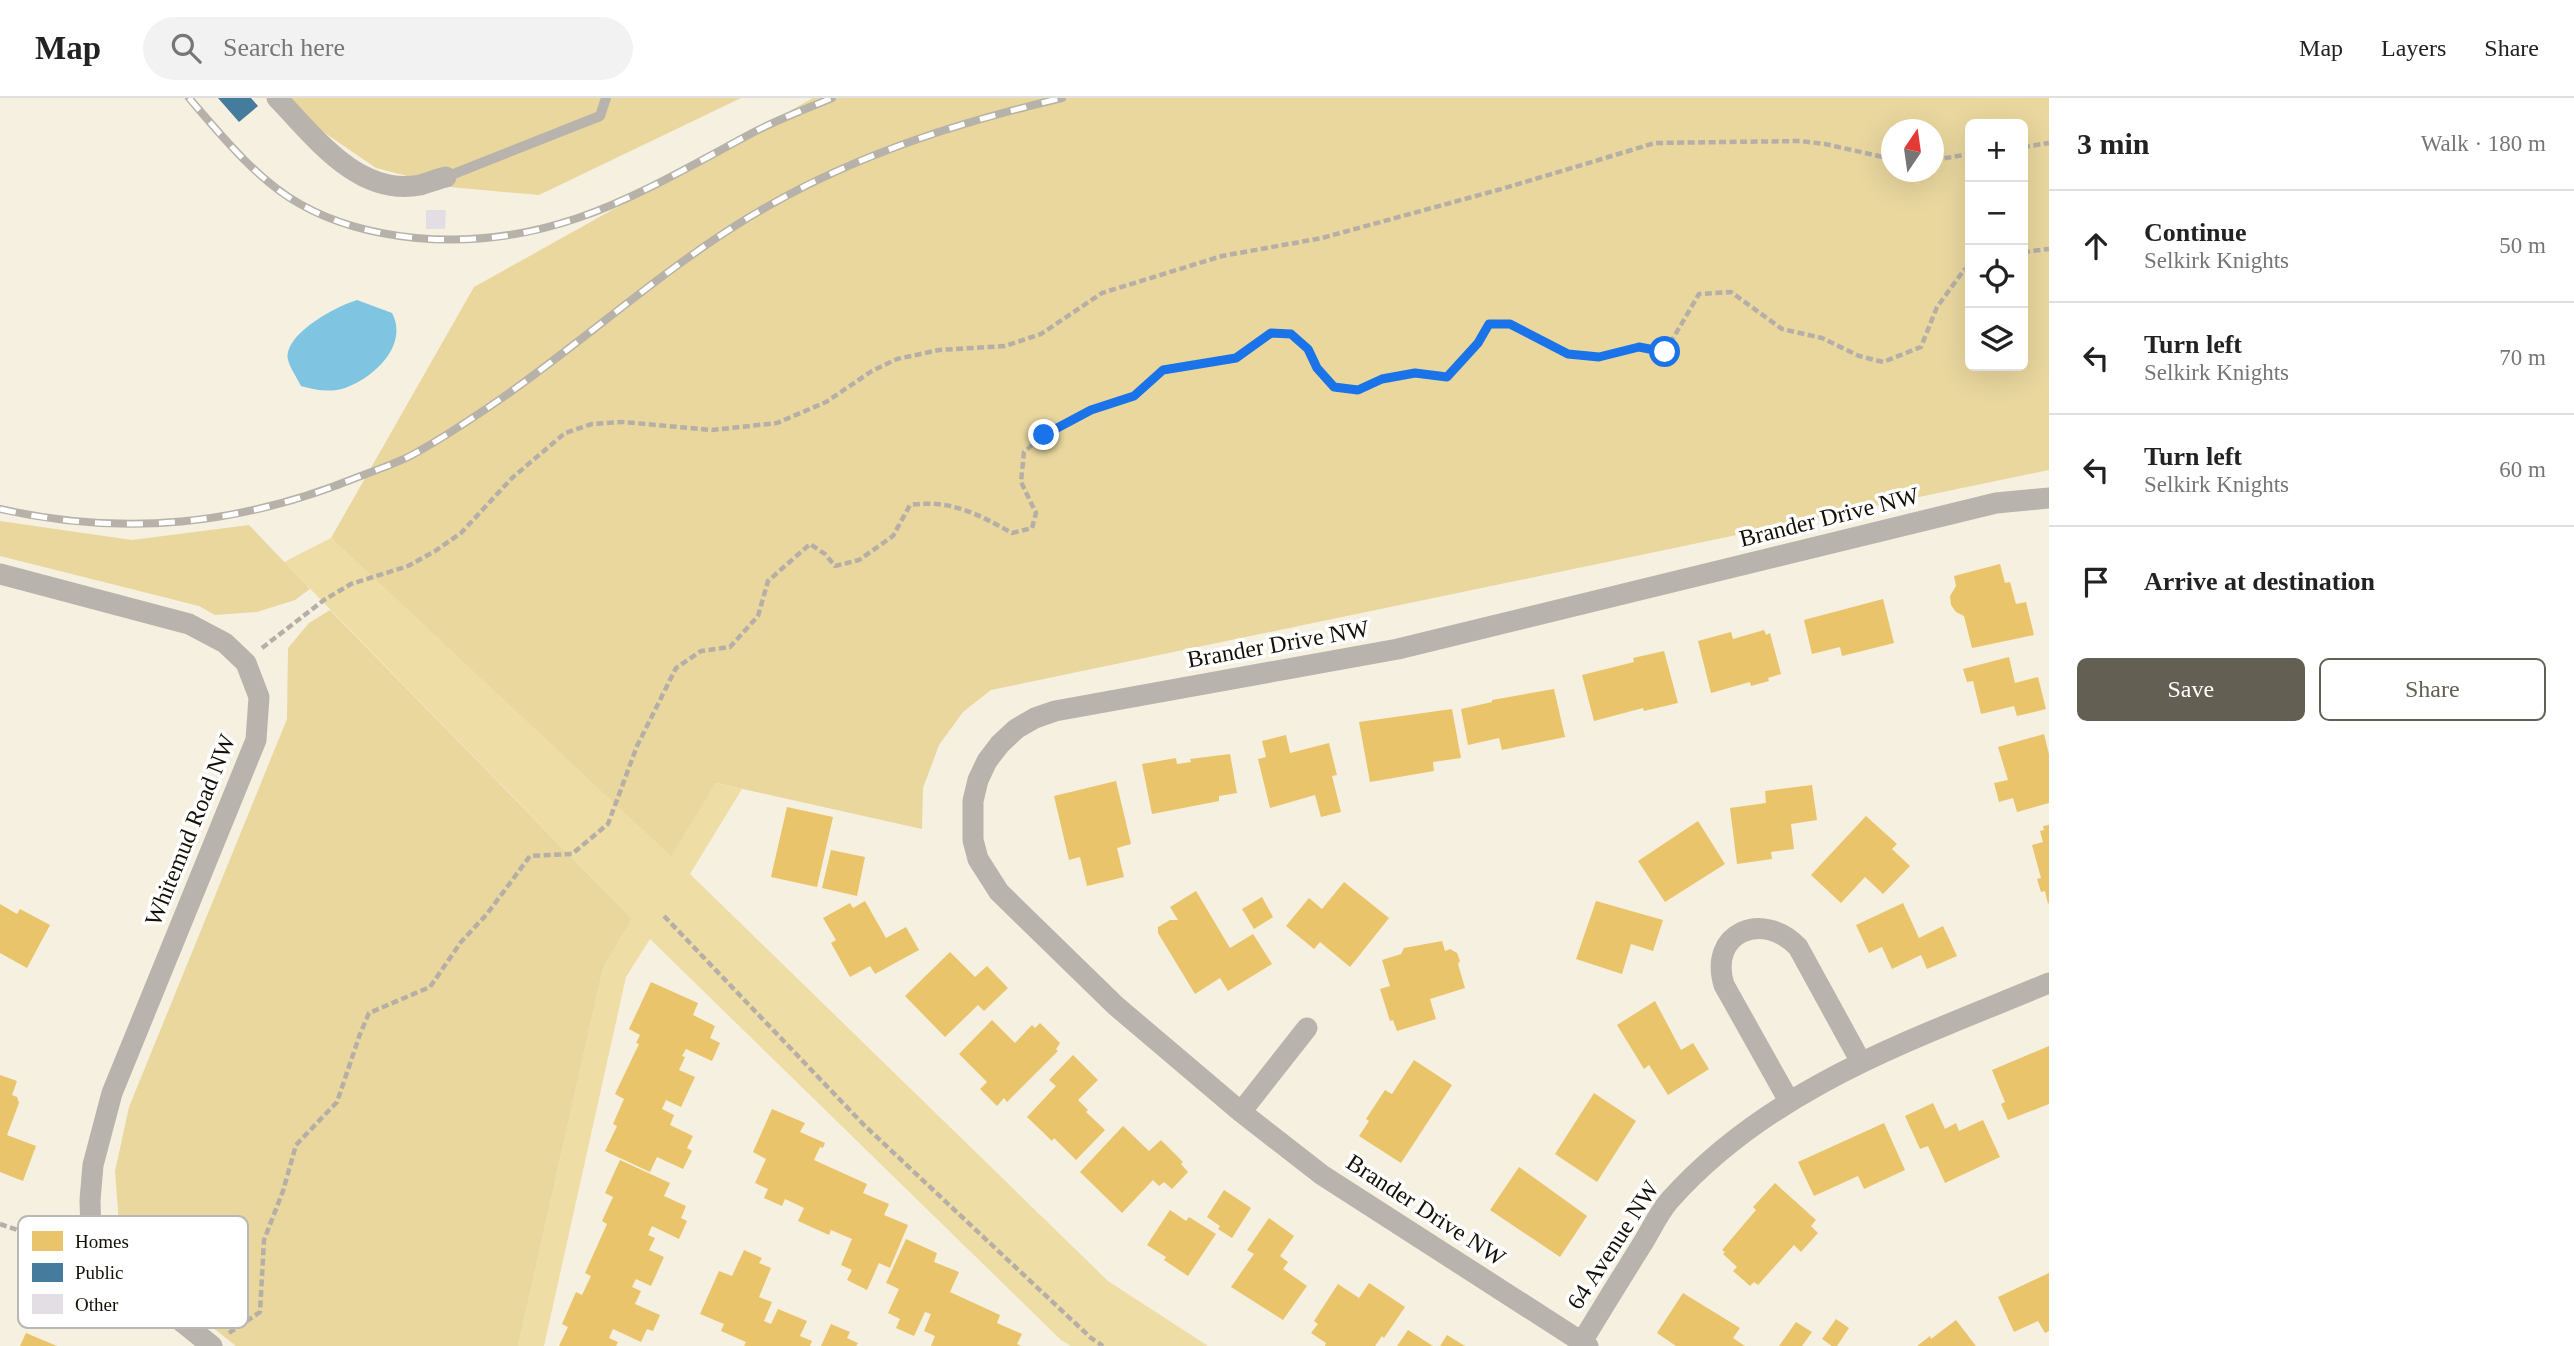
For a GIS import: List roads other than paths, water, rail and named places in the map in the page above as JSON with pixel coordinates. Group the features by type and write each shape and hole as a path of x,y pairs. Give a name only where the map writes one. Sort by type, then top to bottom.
{"street":[{"path":"276,98 344,165 361,175 399,186 419,185 446,177"},
{"name":"Brander Drive NW","path":"1585,1344 1322,1175 1241,1112 1106,997 999,892 978,859 973,840 972,801 987,761 1016,729 1055,711 1398,649 1996,503 2049,498"},
{"name":"Whitemud Road NW","path":"0,574 189,624 225,643 246,663 259,697 257,740 112,1093 93,1165 90,1216"},
{"path":"1789,1101 1724,985 1720,965 1735,936 1760,928 1781,932 1798,947 1861,1062"},
{"name":"64 Avenue NW","path":"1585,1344 1667,1204 1724,1148 1789,1101 1861,1062 2049,983"},
{"path":"1241,1112 1307,1028"},
{"name":"Whitemud Road NW","path":"191,1328 212,1345"}],"lane":[{"path":"446,177 600,116 606,98"}],"water":[{"path":"357,300 392,313 396,337 386,359 367,377 345,388 323,390 301,386 288,360 294,341 313,322"}],"railway":[{"path":"189,98 269,183 313,211 356,227 386,234 465,239 510,235 553,226 593,212 633,196 763,127 832,98"},
{"path":"0,509 92,523 181,522 270,506 385,467 458,428 535,374 700,249 770,205 840,170 912,141 1062,98"}]}
